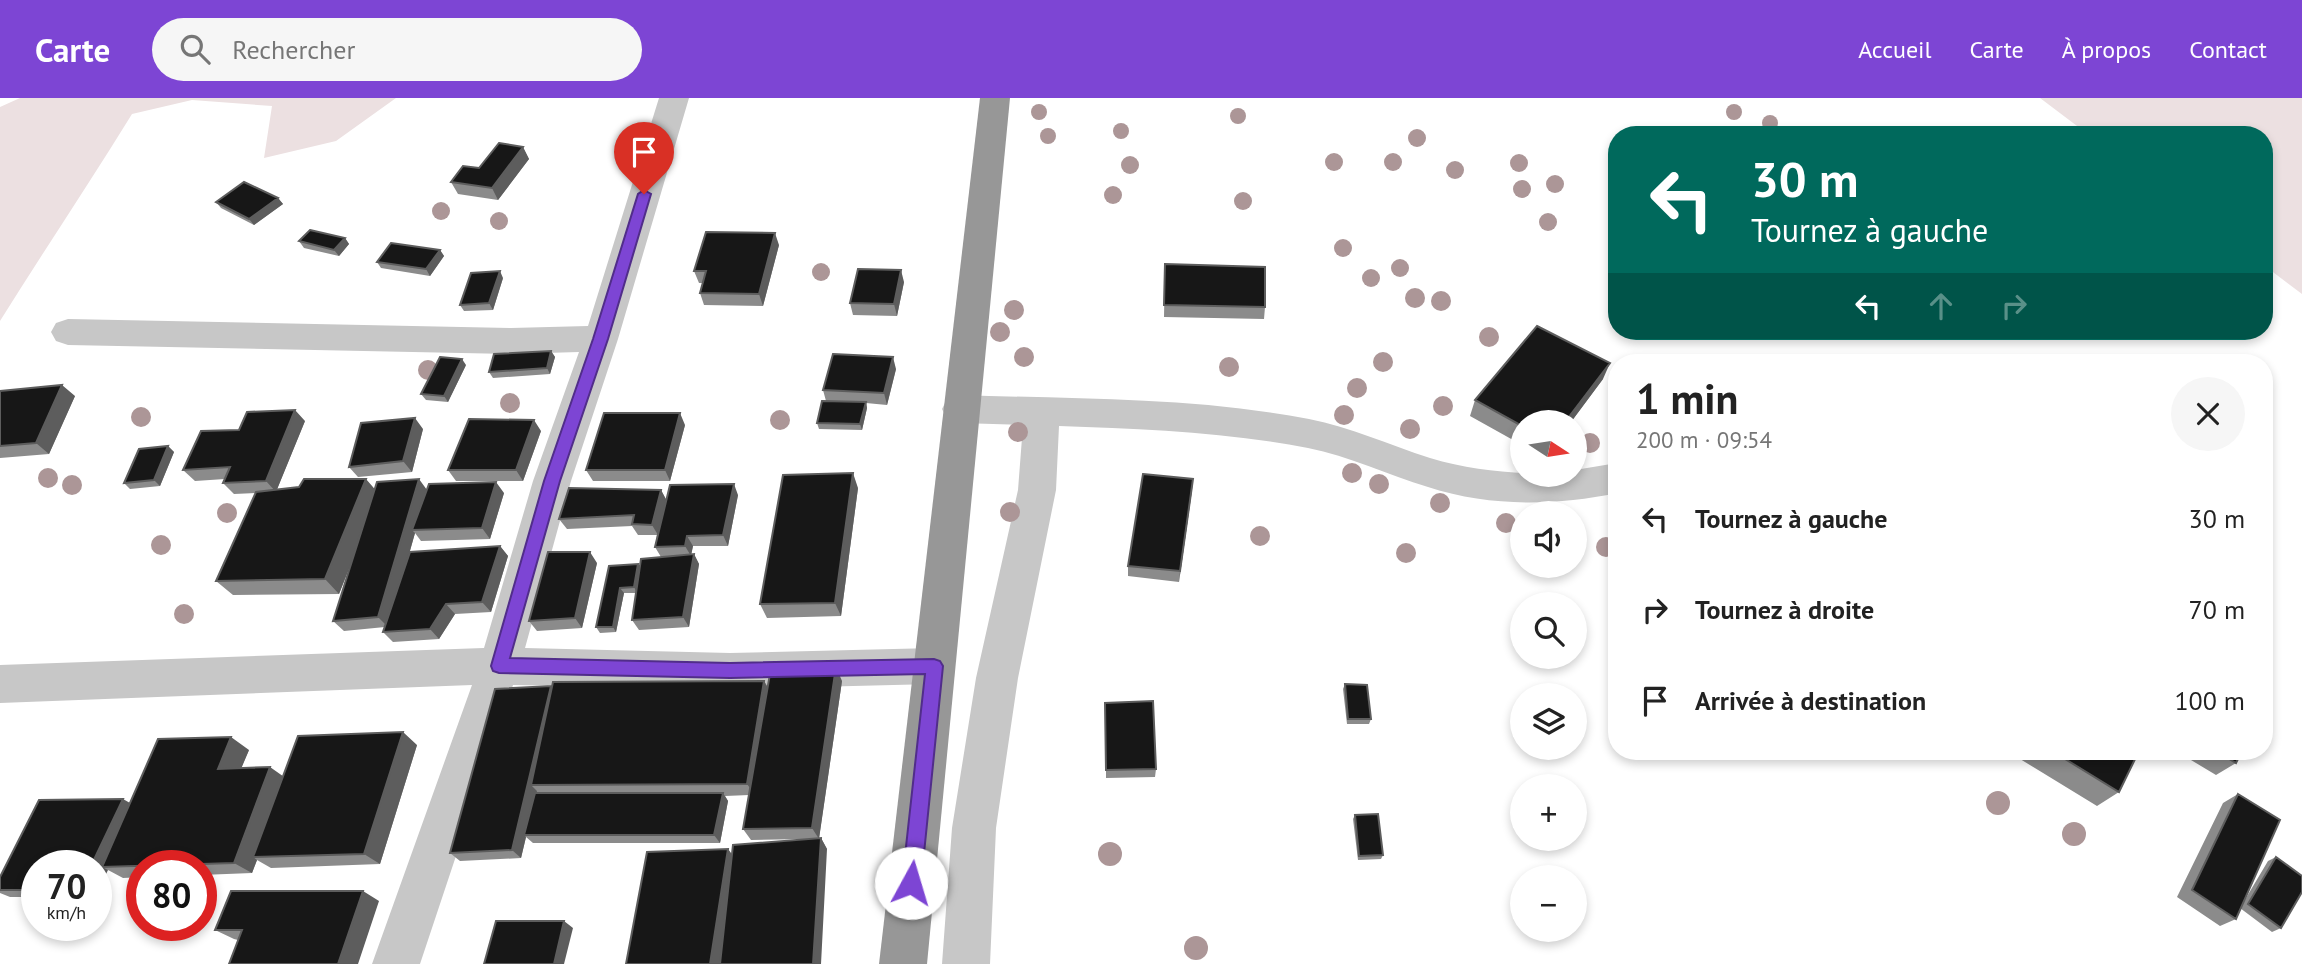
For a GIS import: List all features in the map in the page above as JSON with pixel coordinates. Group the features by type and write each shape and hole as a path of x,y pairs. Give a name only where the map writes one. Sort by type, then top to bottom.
{"highway":[{"path":"903,964 995,98"}],"street":[{"path":"396,964 499,666 552,481 601,339 674,98"},
{"path":"68,332 497,340 601,339"},
{"path":"961,409 1135,415 1309,433 1448,478 1500,488 1580,486 1608,480"},
{"path":"966,964 974,828 997,678 1037,490 1042,412"},
{"path":"0,684 499,666 730,671 934,666"}],"shaded area":[{"path":"20,98 396,98 336,141 264,158 272,106 192,100 132,114 0,321 0,107"},
{"path":"2040,98 2302,98 2302,294 2273,272 2273,126 2077,126"}],"building":[{"path":"499,143 523,147 492,188 451,182 463,166 479,168"},
{"path":"244,182 278,198 249,219 216,202"},
{"path":"310,230 345,238 334,250 299,241"},
{"path":"706,232 775,233 759,294 700,293 706,271 694,271"},
{"path":"391,243 440,250 426,269 377,262"},
{"path":"1165,264 1265,267 1265,307 1164,305"},
{"path":"858,269 901,270 894,304 850,303"},
{"path":"500,271 489,303 460,305 471,273"},
{"path":"1537,326 1608,362 1574,410 1510,410 1510,419 1475,400"},
{"path":"551,351 547,368 489,372 494,354"},
{"path":"833,354 893,357 884,393 823,390"},
{"path":"440,357 462,359 444,396 421,394"},
{"path":"62,385 36,443 0,446 0,391"},
{"path":"822,401 866,402 860,424 817,423"},
{"path":"295,410 266,481 223,483 230,467 183,470 201,431 239,430 247,412"},
{"path":"604,413 680,413 665,470 586,470"},
{"path":"415,418 403,461 349,467 361,423"},
{"path":"469,419 534,420 516,470 448,470"},
{"path":"168,446 154,480 124,483 139,449"},
{"path":"853,473 835,603 760,604 783,475"},
{"path":"1143,474 1193,479 1180,571 1128,566"},
{"path":"304,479 366,479 325,579 216,581 256,492 299,487"},
{"path":"419,479 378,617 333,621 377,482"},
{"path":"496,482 482,528 412,530 429,484"},
{"path":"734,484 723,535 687,536 685,546 655,547 670,485"},
{"path":"569,488 661,490 652,525 632,524 634,515 559,519"},
{"path":"500,546 482,602 446,604 430,629 383,632 410,552"},
{"path":"548,552 590,552 575,618 529,621"},
{"path":"694,554 683,617 632,620 641,559"},
{"path":"638,564 634,587 620,588 613,627 596,627 609,566"},
{"path":"836,667 812,828 743,829 771,668"},
{"path":"764,681 747,784 531,785 553,682"},
{"path":"1345,684 1367,685 1371,719 1348,719"},
{"path":"551,686 512,850 450,853 495,689"},
{"path":"1153,701 1156,769 1106,770 1105,703"},
{"path":"403,732 364,854 253,857 298,736"},
{"path":"231,737 218,769 270,767 234,863 217,864 217,850 126,850 126,866 112,867 112,850 109,850 158,739"},
{"path":"2067,760 2135,760 2119,792"},
{"path":"535,793 723,793 714,835 524,835"},
{"path":"2238,794 2280,820 2236,919 2192,890"},
{"path":"123,799 99,850 21,850 21,890 0,890 0,877 39,800"},
{"path":"1378,814 1383,855 1359,856 1355,815"},
{"path":"821,838 813,964 720,964 733,845"},
{"path":"728,849 710,964 626,964 647,852"},
{"path":"2276,857 2302,876 2302,892 2281,928 2248,904"},
{"path":"231,891 363,891 338,964 229,964 242,930 217,930"},
{"path":"496,921 564,921 554,964 484,964"}],"route":[{"path":"644,194 601,339 552,481 499,666 730,671 934,666 911,883"}]}
